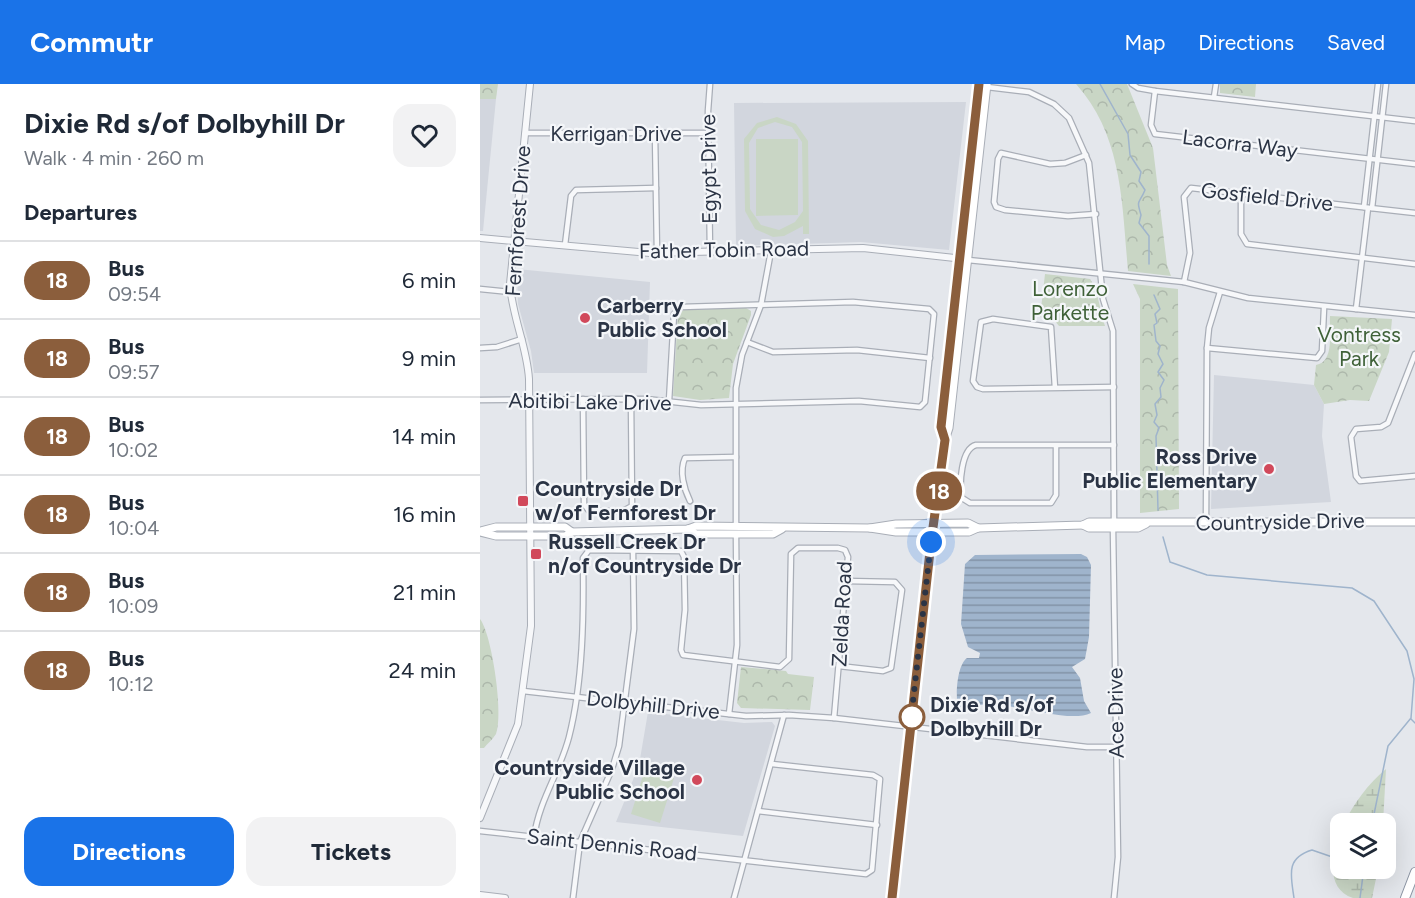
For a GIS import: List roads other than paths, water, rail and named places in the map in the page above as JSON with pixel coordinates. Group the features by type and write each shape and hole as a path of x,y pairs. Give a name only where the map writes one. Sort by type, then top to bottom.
{"highway":[{"path":"1400,898 1413,876"},
{"path":"1405,898 1413,876"}],"main road":[{"path":"945,440 941,427 978,84"},
{"path":"892,898 934,523 945,440 949,428 987,85"},
{"name":"Countryside Drive","path":"870,528 896,532 969,532 978,528 1083,525 1089,528 1113,525 1138,528 1146,524 1415,522"},
{"name":"Countryside Drive","path":"480,532 496,536 565,536 572,532 688,529 696,526 774,525 782,529 870,528 896,524 934,523 968,523 978,528"},
{"name":"Countryside Drive","path":"480,532 496,528 529,527 565,527 572,532"},
{"name":"Countryside Drive","path":"688,529 696,534 773,534 782,529"}],"street":[{"name":"Fernforest Drive","path":"480,818 513,740 523,691 531,626 528,364 511,292 530,84"},
{"name":"Egypt Drive","path":"710,84 708,133 710,253"},
{"path":"1132,84 1138,88 1155,91 1172,89 1214,97 1415,121"},
{"path":"1214,97 1216,84"},
{"path":"1368,208 1369,159 1378,84"},
{"path":"1356,309 1386,84"},
{"name":"Ace Drive","path":"987,85 1029,92 1049,100 1069,118 1091,172 1103,299 1113,331 1113,525 1118,857 1114,898"},
{"name":"Lacorra Way","path":"1155,91 1151,128 1155,134 1369,159"},
{"name":"Kerrigan Drive","path":"525,133 708,133"},
{"path":"655,134 657,253"},
{"path":"1086,155 1065,163 1050,164 1001,153 998,159 993,202 996,207 1005,210 1068,216 1096,214"},
{"path":"1369,159 1415,164"},
{"name":"Gosfield Drive","path":"1184,282 1190,253 1185,194 1194,187 1415,213"},
{"path":"565,245 571,196 576,190 656,188"},
{"path":"1241,193 1239,215 1242,238 1247,244 1415,264"},
{"name":"Father Tobin Road","path":"480,238 657,253 863,248 968,260"},
{"path":"729,714 735,663 735,404 739,369 761,305 771,251"},
{"path":"968,260 1184,282 1243,298 1324,308 1415,315"},
{"path":"480,289 511,292"},
{"path":"1206,523 1207,348 1210,322 1220,292"},
{"path":"669,401 676,310 683,307 861,302 928,309 934,317 930,358 857,350 773,352 747,342"},
{"path":"1207,348 1318,358 1322,351 1324,308"},
{"path":"1055,388 1051,327 1044,324 988,318 981,322 975,386 983,388 1055,388 1114,387"},
{"path":"480,348 497,347 522,339"},
{"path":"1415,354 1388,423 1381,427 1356,429 1351,436 1356,476 1360,481 1415,476"},
{"name":"Abitibi Lake Drive","path":"480,400 631,399 700,405 859,401 920,407 925,402 930,358"},
{"path":"583,399 584,504 590,511 623,511 632,506 631,399"},
{"path":"1056,446 1056,495 1051,503 970,503 962,498 965,454 971,447 1114,445"},
{"path":"690,501 684,489 685,458 736,457"},
{"name":"Zelda Road","path":"735,663 780,667 788,662 789,558 794,550 842,548 848,557 834,718"},
{"path":"534,837 538,811 564,753 575,696 584,619 584,554 589,550 681,550 684,557 685,605 681,650 688,657 735,663"},
{"path":"573,898 580,842 612,770 620,746 634,629 633,550"},
{"path":"839,666 883,671 891,668 902,590 895,582 846,581"},
{"name":"Dolbyhill Drive","path":"523,691 729,714 834,718 1087,747 1117,747"},
{"path":"735,898 743,861 784,715"},
{"name":"Saint Dennis Road","path":"480,831 866,874 872,870 882,783 878,776 772,764"},
{"path":"758,811 877,825"},
{"path":"480,895 505,898"}],"water":[{"path":"1081,554 1087,557 1091,565 1089,637 1085,659 1072,667 1080,678 1084,701 1091,713 1064,716 994,705 978,705 965,709 964,714 959,712 957,692 963,662 967,658 979,658 980,653 968,647 961,624 965,564 975,555"}],"waterway":[{"path":"1100,84 1128,134 1130,155 1141,172 1139,181 1145,190 1138,204 1141,215 1139,223 1149,236 1149,264"},
{"path":"1154,295 1160,309 1155,314 1157,323 1154,325 1156,341 1160,346 1158,354 1163,364 1158,372 1164,380 1160,388 1161,397 1155,404 1157,415 1154,422 1159,428 1156,436 1158,510"},
{"path":"1163,537 1170,562 1207,575 1352,588 1374,601 1407,651 1414,679 1411,718 1388,746 1374,813"},
{"path":"1411,719 1415,723"},
{"path":"1294,898 1291,875 1297,858 1312,850 1330,856"},
{"path":"1360,898 1363,879"}],"place":[{"name":"Carberry Public School","path":"585,318"},
{"name":"Ross Drive Public Elementary","path":"1269,469"},
{"name":"Countryside Dr w/of Fernforest Dr","path":"523,501"},
{"name":"Russell Creek Dr n/of Countryside Dr","path":"536,554"},
{"name":"Dixie Rd s/of Dolbyhill Dr","path":"912,717"},
{"name":"Countryside Village Public School","path":"697,780"}],"park label":[{"name":"Lorenzo Parkette","path":"1070,301"},
{"name":"Vontress Park","path":"1359,347"}]}
